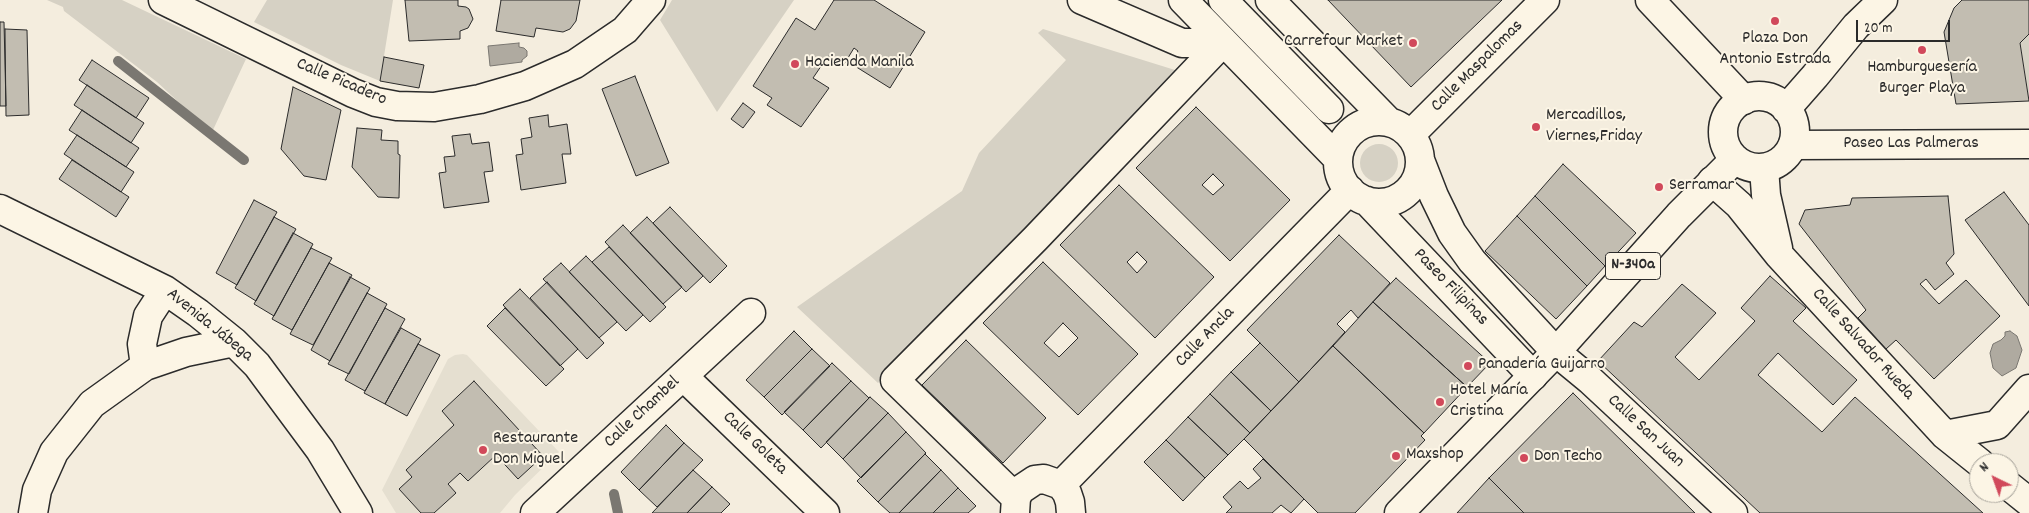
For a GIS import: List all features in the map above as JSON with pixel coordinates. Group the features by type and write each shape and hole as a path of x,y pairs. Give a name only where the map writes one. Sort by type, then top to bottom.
{"street":[{"name":"Calle Picadero","path":"163,0 376,102 396,106 434,107 480,99 525,86 576,64 625,30 651,0"},
{"path":"1082,0 1182,43 1223,42"},
{"path":"1183,0 1338,159"},
{"path":"1223,0 1329,109"},
{"path":"1270,0 1418,146 1419,173 1414,184 1404,194 1393,200 1380,203 1359,195 1346,185 1340,172 1338,159 1342,145 1360,125 1374,121 1399,128"},
{"name":"Calle Maspalomas","path":"1399,128 1546,0"},
{"path":"1650,0 1744,100"},
{"path":"1786,109 1816,76 1856,26 1883,0"},
{"path":"1016,506 895,380 1036,238 1223,42"},
{"path":"1757,96 1767,97 1776,100 1786,109 1794,123 1795,134 1793,145 1782,161 1764,168 1754,168 1745,166 1728,151 1723,138 1724,124 1730,112 1744,100 1757,96"},
{"name":"Paseo Las Palmeras","path":"1793,145 2029,144"},
{"name":"N-340a","path":"1399,513 1556,352 1679,216 1735,159"},
{"name":"Paseo Filipinas","path":"1420,160 1434,196 1452,233 1472,261 1556,352"},
{"name":"Calle Salvador Rueda","path":"1764,168 1766,195 1780,254"},
{"name":"Calle Salvador Rueda","path":"1712,181 1739,205 1780,254 1945,436 1969,455"},
{"name":"Paseo Filipinas","path":"1359,195 1533,376"},
{"name":"Calle Ancla","path":"1061,485 1359,195"},
{"name":"Avenida Jábega","path":"0,209 165,290 234,342 257,365 320,450 358,513"},
{"path":"145,366 142,344 148,316 165,290"},
{"name":"Calle Chambel","path":"535,513 751,313"},
{"path":"33,513 37,490 54,452 92,404 145,366 186,352 234,342"},
{"name":"Calle San Juan","path":"1556,352 1590,380 1733,513"},
{"name":"Calle Goleta","path":"683,376 825,513"},
{"path":"1945,436 1997,425 2029,389"},
{"path":"1016,506 1020,490 1035,480 1053,481 1061,485 1067,493 1071,513"},
{"path":"2019,494 2029,502"}],"shaded area":[{"path":"47,0 122,0 246,59 213,130 186,109 157,82 64,11 63,7"},
{"path":"267,0 393,0 380,81 341,65 254,22"},
{"path":"672,0 794,0 717,112 660,20"},
{"path":"1043,29 1175,70 1180,75 878,383 797,307 962,191 979,153 1066,60 1038,33"},
{"path":"2029,34 2029,100 2020,43"},
{"path":"519,43 519,47 527,51 527,56 522,62 490,66 488,46"},
{"path":"1379,144 1392,150 1398,163 1392,176 1379,182 1366,176 1360,163 1366,150"},
{"path":"2010,331 2017,336 2022,350 2016,368 2002,376 1993,368 1990,353 1993,344 2005,336 2005,332"},
{"path":"455,355 467,355 559,452 515,495 500,513 396,513 382,490 448,359"}],"building":[{"path":"405,0 458,0 458,6 469,9 473,19 468,28 460,31 460,39 409,41"},
{"path":"501,0 580,0 576,21 570,29 563,32 536,28 534,37 496,31"},
{"name":"Hacienda Manila","path":"834,0 874,0 925,32 890,88 850,63 858,51 854,48 843,66 828,56 813,78 829,88 801,127 767,105 772,98 753,86 796,18 815,30"},
{"name":"Carrefour Market","path":"1328,0 1502,0 1411,87"},
{"path":"1962,0 2029,0 2029,34 2020,43 2029,101 1956,104 1944,32 1954,8"},
{"path":"0,22 4,22 6,106 0,106"},
{"path":"5,29 27,30 29,115 6,116"},
{"path":"384,57 424,65 419,88 380,81"},
{"path":"92,60 149,98 136,118 79,80"},
{"path":"635,76 669,163 636,176 602,89"},
{"path":"87,85 144,123 131,143 74,105"},
{"path":"293,87 341,110 326,180 304,176 281,149"},
{"path":"743,103 755,112 743,128 731,119"},
{"path":"1196,107 1290,200 1230,261 1136,168","holes":["1213,174 1224,185 1213,195 1202,185"]},
{"path":"82,110 139,148 126,167 69,130"},
{"path":"548,115 549,127 567,124 571,154 562,154 566,183 521,190 516,155 523,154 521,139 532,137 529,118"},
{"path":"357,128 382,130 381,140 398,141 398,154 400,155 399,198 378,197 352,167"},
{"path":"470,134 472,144 489,142 493,171 484,172 489,202 444,208 439,173 446,172 444,157 455,156 452,136"},
{"path":"77,135 134,172 121,192 64,154"},
{"path":"72,160 129,197 116,217 59,179"},
{"path":"1563,164 1636,233 1605,266 1535,196"},
{"path":"1119,185 1214,277 1155,338 1060,245","holes":["1137,252 1147,262 1137,273 1127,262"]},
{"path":"2004,192 2029,225 2029,306 1965,220"},
{"path":"1535,196 1605,266 1587,286 1517,216"},
{"path":"1948,196 1954,254 1946,263 1954,274 1935,290 1926,279 1920,284 1939,304 1966,280 2000,316 1934,379 1896,340 1886,349 1858,318 1866,310 1799,224 1805,210 1850,205 1852,198"},
{"path":"254,200 277,212 237,285 216,273"},
{"path":"670,207 727,266 710,283 653,223"},
{"path":"1517,216 1587,286 1556,319 1485,251"},
{"path":"274,217 296,229 256,301 235,288"},
{"path":"647,217 703,276 686,292 630,233"},
{"path":"623,225 682,287 663,304 605,242"},
{"path":"293,233 313,244 274,316 254,304"},
{"path":"1339,235 1390,283 1358,318 1351,310 1337,324 1345,332 1299,382 1247,330"},
{"path":"609,247 666,307 650,322 592,262"},
{"path":"311,248 332,258 292,330 272,319"},
{"path":"586,256 643,315 626,331 569,272"},
{"path":"1043,262 1138,354 1078,415 983,323","holes":["1063,323 1078,338 1059,357 1044,343"]},
{"path":"329,263 352,275 313,345 290,334"},
{"path":"561,263 617,322 599,338 543,279"},
{"path":"1770,276 1806,308 1793,321 1857,380 1833,405 1778,353 1758,375 1822,432 1855,397 1969,500 1969,503 1972,503 1983,513 1760,513 1598,361 1634,322 1642,327 1682,284 1716,313 1675,357 1699,380 1755,321 1741,308"},
{"path":"350,277 370,288 330,361 311,350"},
{"path":"1396,278 1490,363 1467,387 1373,302"},
{"path":"547,282 604,343 587,359 530,298"},
{"path":"520,289 578,349 560,366 503,305"},
{"path":"367,293 387,304 349,374 328,364"},
{"path":"1373,302 1467,387 1424,433 1333,346"},
{"path":"385,308 405,319 365,391 345,380"},
{"path":"505,308 564,369 546,386 487,326"},
{"path":"401,328 421,339 385,404 364,393"},
{"path":"794,331 812,349 764,397 746,380"},
{"path":"966,340 1046,418 1003,463 922,385"},
{"path":"1260,343 1299,382 1271,411 1231,372"},
{"path":"418,344 440,355 407,416 385,404"},
{"path":"1333,346 1424,433 1421,436 1425,440 1355,513 1318,513 1244,439"},
{"path":"812,349 830,366 782,415 764,397"},
{"path":"832,363 851,381 803,430 784,412"},
{"path":"1231,372 1271,411 1250,433 1210,394"},
{"name":"Restaurante Don Miguel","path":"474,381 543,456 518,479 496,455 468,481 460,473 448,484 456,493 434,513 421,513 399,489 412,477 406,470 454,425 442,411"},
{"path":"851,381 869,398 821,448 803,430"},
{"path":"1573,393 1695,513 1524,513 1489,478"},
{"path":"1210,394 1250,433 1228,455 1188,417"},
{"path":"870,397 888,413 843,459 826,442"},
{"path":"888,413 906,432 861,478 843,459"},
{"path":"1188,417 1228,455 1205,478 1166,440"},
{"path":"666,425 684,443 639,490 621,472"},
{"path":"906,432 926,453 878,502 857,481"},
{"path":"1166,440 1205,478 1183,501 1144,462"},
{"path":"684,443 703,460 657,507 639,490"},
{"path":"925,454 941,470 899,513 890,513 878,502"},
{"path":"1263,459 1304,499 1291,513 1281,505 1272,513 1226,513 1232,507 1223,497 1240,481 1248,489 1261,478 1253,469"},
{"path":"693,470 712,487 687,513 652,513"},
{"path":"941,470 958,488 933,513 899,513"},
{"path":"1489,478 1524,513 1457,513"},
{"path":"712,487 730,504 721,513 687,513"},
{"path":"958,488 976,506 968,513 933,513"}],"waterway":[{"path":"118,61 244,160"},
{"path":"614,494 618,513"}],"place":[{"name":"Plaza Don Antonio Estrada","path":"1775,21"},
{"name":"Carrefour Market","path":"1413,43"},
{"name":"Hamburguesería Burger Playa","path":"1922,50"},
{"name":"Hacienda Manila","path":"795,64"},
{"name":"Mercadillos, Viernes,Friday","path":"1536,127"},
{"name":"Serramar","path":"1659,187"},
{"name":"Panadería Guijarro","path":"1468,366"},
{"name":"Hotel María Cristina","path":"1440,402"},
{"name":"Restaurante Don Miguel","path":"483,450"},
{"name":"Maxshop","path":"1396,456"},
{"name":"Don Techo","path":"1524,458"}]}
